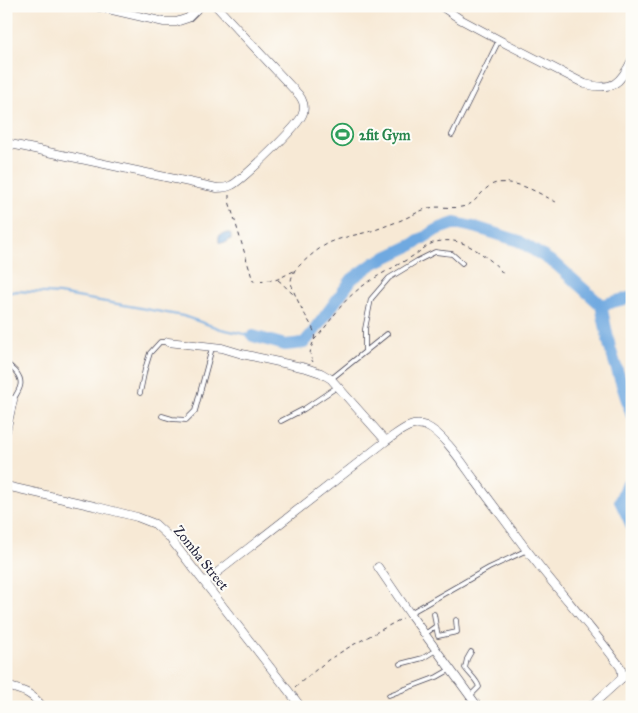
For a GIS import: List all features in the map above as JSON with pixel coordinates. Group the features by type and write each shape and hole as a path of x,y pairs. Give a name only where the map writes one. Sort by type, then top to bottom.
{"street":[{"path":"95,6 164,22 176,22 188,18 200,6"},
{"path":"6,143 217,188 228,187 237,182 295,126 302,117 304,108 300,94 216,6"},
{"path":"441,6 460,19 585,84 600,86 612,85 618,82 624,76 632,60"},
{"path":"168,342 222,348 321,373 331,379 386,442"},
{"path":"6,431 13,400"},
{"path":"204,582 404,429 414,425 423,425 441,437 457,456 527,550 617,663 622,672 621,679"},
{"name":"Zomba Street","path":"6,486 94,506 149,521 160,528 169,537 301,707"},
{"path":"378,567 478,707"},
{"path":"590,707 632,671"},
{"path":"6,686 28,692 43,707"}],"lane":[{"path":"452,135 499,40"},
{"path":"365,352 365,329 371,298 389,278 435,252 452,254 462,264"},
{"path":"331,379 387,334"},
{"path":"140,393 150,353 160,342 168,342"},
{"path":"166,417 162,416 186,420 195,411 212,348"},
{"path":"6,364 10,366 21,380 21,385 13,400"},
{"path":"280,421 304,409 337,387"},
{"path":"410,614 467,580 527,550"},
{"path":"434,614 438,636 457,632 456,620"},
{"path":"425,634 436,626"},
{"path":"400,664 423,658 436,650"},
{"path":"470,696 478,687 478,683 465,668 471,652"},
{"path":"389,695 437,677 451,669"}],"path":[{"path":"228,187 229,201 253,281 278,279 295,270 329,243 367,233 407,218 418,211 431,207 449,208 470,204 496,183 520,185 558,203"},
{"path":"295,270 291,281 301,308 314,331 310,351 311,358 321,373"},
{"path":"278,279 291,293 297,296"},
{"path":"289,692 328,660 410,614"}],"water":[{"path":"230,233 231,239 227,242 219,242 219,236"}],"waterway":[{"path":"253,336 285,345 304,343 352,279 374,263 412,245 438,229 455,223 519,241 557,265 601,305 610,348 632,416"},
{"path":"6,293 17,291 59,294 135,307 183,316 221,329 253,336"},
{"path":"601,305 632,297"},
{"path":"632,482 626,485 620,501 632,526"}],"place":[{"name":"2fit Gym","path":"343,135"}]}
